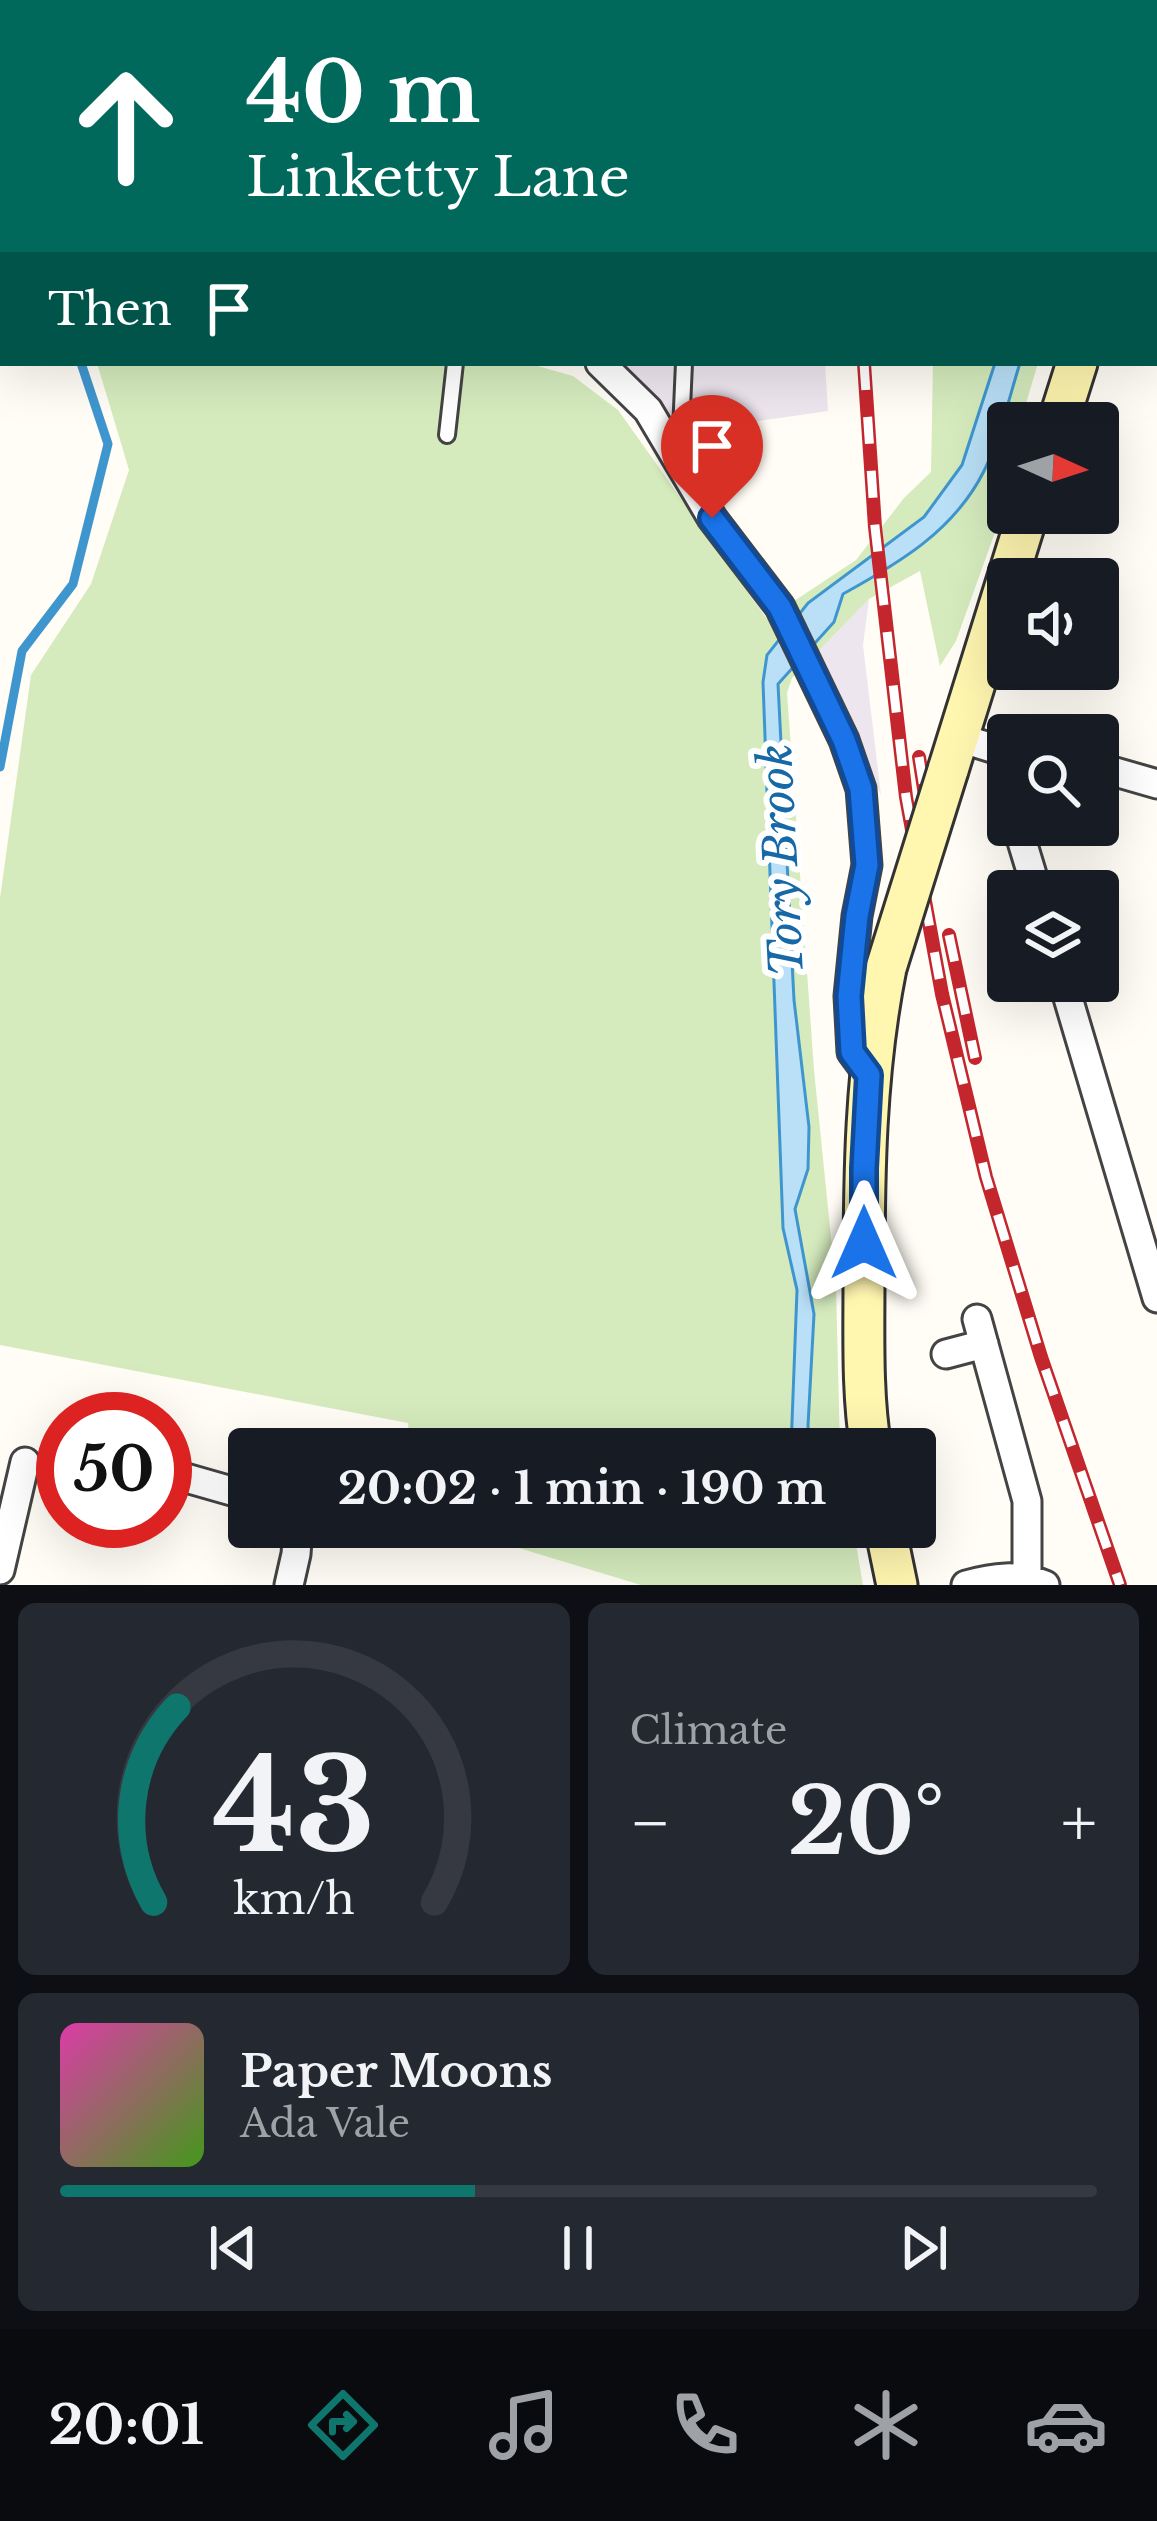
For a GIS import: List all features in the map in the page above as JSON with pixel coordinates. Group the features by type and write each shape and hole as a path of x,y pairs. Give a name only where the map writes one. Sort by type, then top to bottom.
{"main road":[{"path":"1065,402 1076,366"},
{"path":"870,1428 864,1168 876,1021 886,968 1021,534"},
{"path":"889,1548 897,1585"}],"street":[{"path":"603,366 648,410 712,518 780,607 844,740 861,789 867,865 849,996 852,1052 869,1075"},
{"path":"952,753 987,753"},
{"path":"1119,773 1157,784"},
{"path":"1069,1002 1157,1298"},
{"path":"946,1354 980,1331 1027,1501 1036,1581 991,1578 966,1585"},
{"path":"0,1570 26,1462"},
{"path":"192,1480 228,1490"},
{"path":"290,1585 296,1548"}],"lane":[{"path":"447,435 455,366"},
{"path":"680,463 684,366"}],"shaded area":[{"path":"623,366 825,366 828,411 702,429 701,447"},
{"path":"869,599 863,645 881,795 817,652"}],"green space":[{"path":"98,366 538,366 573,376 618,410 767,619 856,560 904,498 931,472 933,366 1037,366 1026,402 987,402 987,534 994,534 956,641 940,666 920,571 869,599 792,678 787,693 814,1070 836,1287 839,1428 408,1428 408,1423 0,1345 0,898 31,675 91,584 129,470"},
{"path":"519,1548 857,1548 863,1585 641,1585"}],"water":[{"name":"Tory Brook","path":"994,366 1019,366 1008,402 987,402 987,464 972,492 923,543 843,594 834,622 778,684 794,1000 809,1127 808,1169 795,1209 814,1314 808,1428 792,1428 797,1290 783,1228 763,682 767,655 808,603 924,517 962,465"}],"waterway":[{"path":"0,767 22,651 73,584 108,444 82,366"}],"railway":[{"path":"864,366 875,527 906,797 942,994 986,1177 1041,1357 1120,1585"},
{"path":"919,757 934,852"},
{"path":"949,935 975,1058"}],"route":[{"path":"712,518 780,607 844,740 861,789 867,865 849,996 852,1052 869,1075 864,1243"}]}
